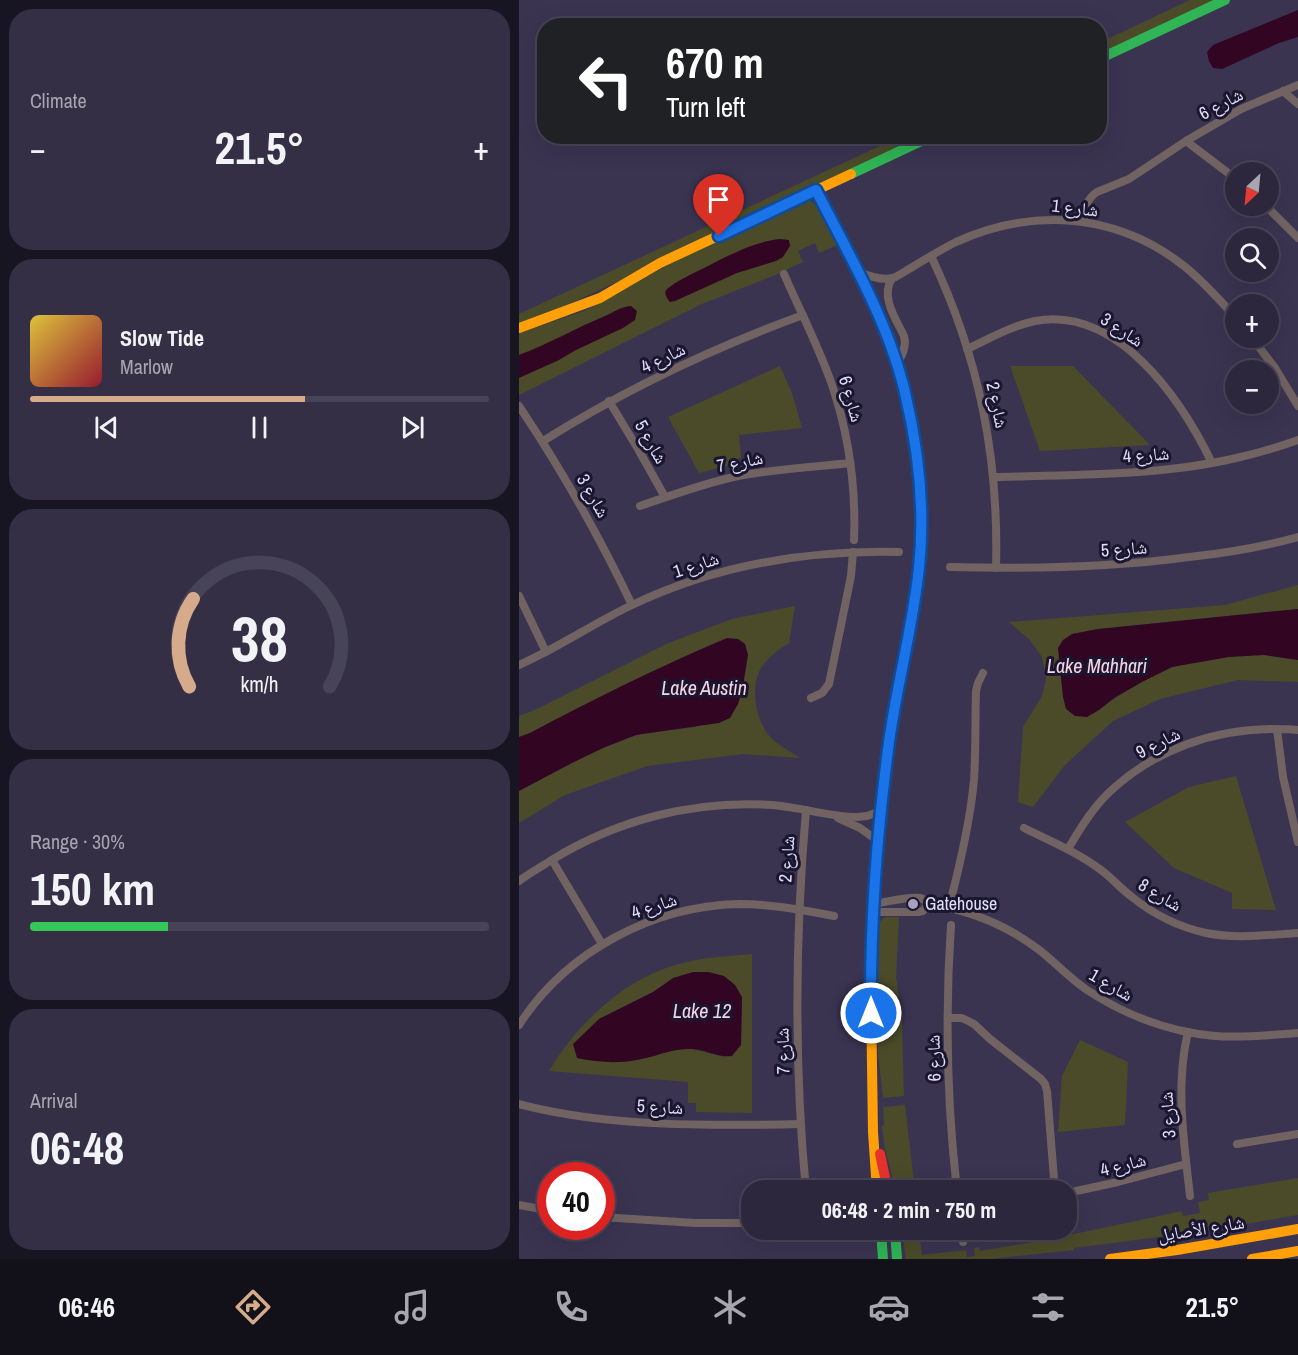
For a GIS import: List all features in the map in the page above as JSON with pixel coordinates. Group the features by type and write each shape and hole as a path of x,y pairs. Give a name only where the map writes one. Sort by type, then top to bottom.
{"street":[{"path":"1107,54 1225,0"},
{"name":"شارع 6","path":"1084,222 1087,203 1093,195 1129,178 1241,109 1298,85"},
{"path":"1283,91 1298,104"},
{"path":"1186,141 1225,171"},
{"path":"519,328 600,298 660,263 915,144"},
{"path":"816,190 857,271 897,364 906,397 918,465 921,499 919,567 895,706 877,841 871,989 873,1145 876,1180"},
{"path":"1276,216 1298,238"},
{"name":"شارع 1","path":"892,278 931,256 980,233 1005,225 1053,219 1084,222 1120,231 1145,242 1184,266 1225,306"},
{"name":"شارع 2","path":"931,256 942,278 967,349 984,411 993,477 996,568"},
{"path":"857,271 871,277 892,278 887,288 887,298 905,336 906,343 897,364"},
{"name":"شارع 6","path":"784,274 831,382 845,434 855,507 854,540"},
{"name":"شارع 4","path":"543,441 609,402 691,360 803,315"},
{"name":"شارع 3","path":"967,349 1012,328 1035,321 1059,320 1081,323 1102,331 1135,355 1169,392 1187,418 1212,463"},
{"path":"1260,348 1298,406"},
{"name":"شارع 5","path":"609,402 665,497"},
{"name":"شارع 3","path":"519,406 581,505 632,605"},
{"name":"شارع 4","path":"993,477 1183,467 1266,451 1298,440"},
{"name":"شارع 7","path":"639,506 740,476 850,463"},
{"name":"شارع 5","path":"950,567 1075,567 1168,560 1241,550 1298,537"},
{"path":"811,698 822,693 829,684 849,587 853,552"},
{"name":"شارع 1","path":"519,665 632,605 687,583 752,564 803,555 899,552"},
{"path":"519,596 546,652"},
{"path":"949,907 974,781 976,691 983,673"},
{"path":"1277,729 1283,777 1298,842"},
{"name":"شارع 9","path":"1068,849 1081,827 1107,795 1149,762 1180,747 1213,736 1234,732 1298,730"},
{"path":"519,881 571,848 614,828 682,809 771,805 857,817 881,811"},
{"name":"شارع 2","path":"799,910 806,810"},
{"path":"826,813 858,827 877,841"},
{"name":"شارع 8","path":"1023,828 1068,849 1101,870 1150,911 1176,923 1205,933 1228,936 1298,933"},
{"path":"552,860 602,944"},
{"name":"شارع 1","path":"874,908 917,898 929,904 949,907 988,919 1015,933 1087,990 1139,1017 1163,1026 1215,1036 1298,1033"},
{"name":"شارع 4","path":"519,1025 552,984 576,963 602,944 648,922 692,909 746,904 834,916"},
{"name":"شارع 1","path":"874,908 918,912 923,911 929,904"},
{"name":"شارع 7","path":"799,910 797,993 800,1124 804,1180"},
{"name":"شارع 6","path":"951,925 948,1018 950,1106 956,1180"},
{"path":"948,1018 961,1018 974,1024 1045,1084 1054,1180"},
{"name":"شارع 3","path":"1188,1032 1183,1049 1181,1082 1190,1196"},
{"name":"شارع 5","path":"519,1104 562,1114 654,1122 800,1124"},
{"path":"873,1106 886,1180"},
{"path":"1237,1144 1298,1134"},
{"name":"شارع 4","path":"1077,1191 1187,1164"},
{"path":"519,1205 537,1208"},
{"path":"615,1218 695,1223 741,1223"},
{"name":"شارع الأصايل","path":"1110,1259 1298,1229"},
{"path":"882,1240 883,1259"},
{"path":"896,1240 897,1259"},
{"name":"شارع الأصايل","path":"1252,1259 1298,1251"}],"shaded area":[{"path":"1190,0 1225,0 1107,56 1107,39"},
{"path":"884,144 917,144 519,327 519,314"},
{"path":"805,201 811,201 819,206 838,245 819,253 815,243 798,251 803,262 702,304 519,395 519,333 584,311 671,263"},
{"path":"780,366 792,393 802,428 739,435 741,458 732,460 733,464 699,473 668,417"},
{"path":"1010,366 1073,366 1150,445 1040,451"},
{"path":"1298,585 1298,609 1098,629 1072,634 1058,649 1063,697 1099,710 1133,686 1161,672 1191,662 1218,658 1266,655 1298,660 1298,682 1238,680 1160,699 1113,721 1065,765 1033,807 1018,802 1023,727 1042,696 1046,679 1042,657 1030,640 1009,622 1225,605"},
{"path":"795,606 789,643 773,654 761,668 755,685 755,695 758,715 766,732 775,742 800,758 743,754 647,766 565,795 519,823 519,791 619,741 634,736 695,727 748,655 745,644 738,639 641,678 519,737 519,716 666,644 732,619"},
{"path":"1236,776 1276,910 1232,909 1232,893 1174,868 1125,822 1189,787"},
{"path":"886,917 899,917 896,977 902,1022 904,1096 883,1098 877,1018 879,923"},
{"path":"752,954 752,1113 696,1112 696,1103 688,1103 688,1082 549,1071 575,1035 590,1019 623,990 642,979 683,963","holes":["708,972 723,976 735,985 742,997 741,1045 725,1057 692,1049 673,1050 646,1058 613,1062 577,1058 599,1019 653,992"]},
{"path":"1080,1040 1128,1062 1125,1125 1058,1132 1062,1076"},
{"path":"905,1105 914,1180 893,1180 885,1149 882,1127 884,1124 883,1107"},
{"path":"1298,1178 1298,1215 1175,1236 1074,1248 1074,1250 990,1259 906,1259 903,1240 920,1240 922,1255 966,1250 967,1257 975,1256 974,1248 979,1247 980,1251 1040,1240 1077,1240 1077,1233 1182,1211 1183,1216 1200,1213 1198,1202 1209,1200 1208,1193"}],"water":[{"path":"1298,10 1298,37 1279,43 1222,69 1213,68 1207,52 1213,45"},
{"path":"780,239 789,240 790,246 783,257 776,261 737,273 675,301 670,302 666,296 666,290 688,276 750,246"},
{"path":"631,306 637,311 635,320 623,328 519,378 519,355 617,310"},
{"name":"Lake Mahhari","path":"1298,609 1298,660 1264,655 1229,657 1172,667 1114,698 1087,717 1075,716 1066,709 1058,648 1063,640 1072,634 1098,629"},
{"name":"Lake Austin","path":"727,638 738,639 745,644 748,655 742,692 730,718 719,723 636,735 603,748 519,791 519,737 652,671"},
{"name":"Lake 12","path":"693,972 708,972 724,976 735,985 742,997 741,1045 732,1056 685,1049 620,1062 577,1058 573,1044 599,1019 653,992 673,978"}],"traffic: fast":[{"path":"1107,55 1225,0"},
{"path":"851,174 915,144"},
{"path":"872,937 878,841 895,707 919,567 921,499 909,413"},
{"path":"882,1240 883,1259"},
{"path":"896,1240 897,1259"}],"traffic: slow":[{"path":"519,328 600,298 660,263 851,174"},
{"path":"872,937 873,1132 876,1180"},
{"path":"1110,1259 1298,1229"},
{"path":"1252,1259 1298,1251"}],"traffic: jam":[{"path":"816,190 882,327 893,355 909,413"},
{"path":"880,1154 886,1180"}],"place":[{"name":"Gatehouse","path":"913,904"}],"route":[{"path":"719,236 816,190 885,333 897,364 913,431 921,499 919,567 889,742 877,841 871,1013"}]}
